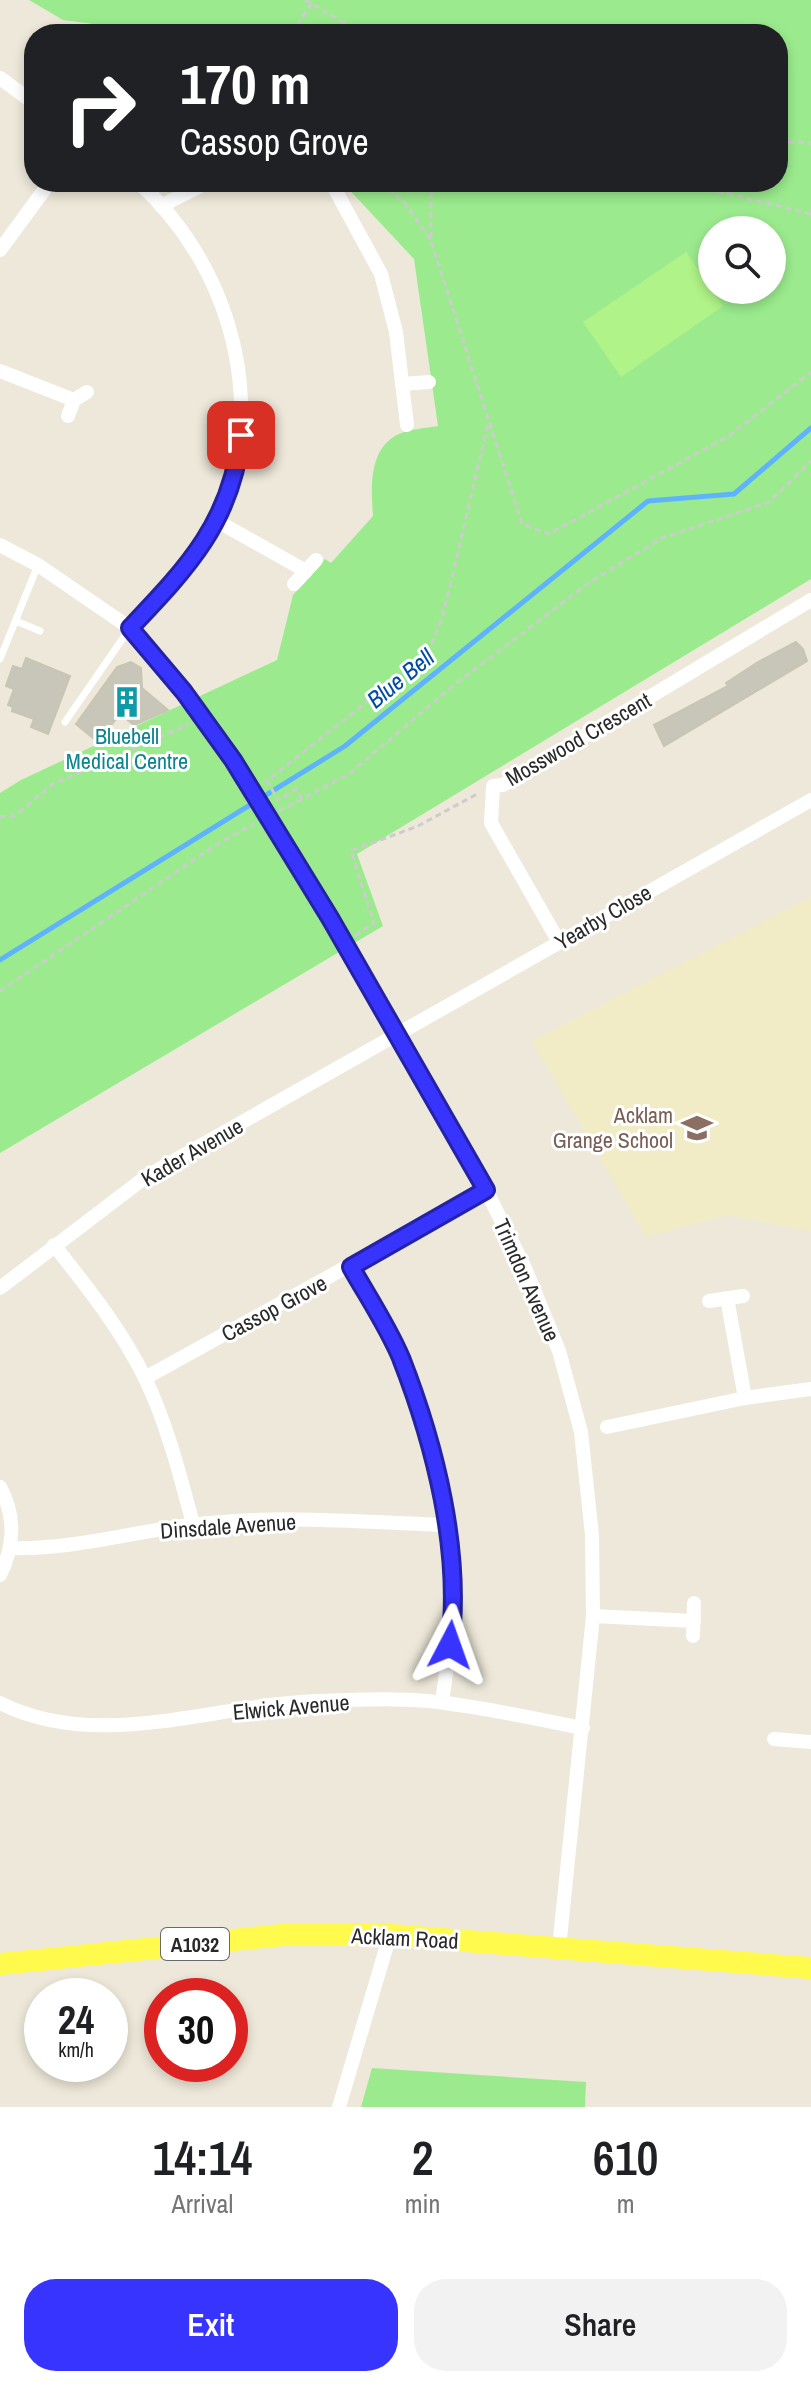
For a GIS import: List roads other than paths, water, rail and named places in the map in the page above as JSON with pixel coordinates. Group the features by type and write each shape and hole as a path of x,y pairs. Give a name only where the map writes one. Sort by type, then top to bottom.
{"main road":[{"name":"Acklam Road","path":"0,1964 282,1935 390,1935 811,1968"}],"street":[{"path":"0,78 24,96"},
{"path":"0,250 43,192"},
{"path":"130,628 196,557 217,521 240,452 243,419 236,350 205,273 161,206 148,192"},
{"path":"161,206 188,192"},
{"path":"336,192 381,274 396,332 407,425"},
{"path":"0,371 80,396 68,416"},
{"path":"402,384 429,382"},
{"path":"217,521 311,566 294,584"},
{"name":"Trimdon Avenue","path":"0,545 38,565 130,628 204,718 273,823 486,1190 525,1268 559,1351 581,1432 592,1535 593,1616 559,1948"},
{"name":"Mosswood Crescent","path":"559,942 491,823 493,786 503,785 811,600"},
{"name":"Yearby Close","path":"396,1035 811,800"},
{"name":"Kader Avenue","path":"0,1288 147,1176 396,1035"},
{"name":"Cassop Grove","path":"145,1378 486,1190"},
{"path":"54,1245 108,1314 145,1378 174,1453 193,1524"},
{"path":"351,1267 400,1356 427,1435 447,1525 454,1616 442,1702"},
{"path":"709,1301 743,1296"},
{"path":"727,1298 745,1398"},
{"path":"607,1427 745,1398 811,1389"},
{"path":"0,1487 12,1519 10,1548 0,1575"},
{"name":"Dinsdale Avenue","path":"10,1548 45,1549 193,1524 291,1519 447,1525"},
{"path":"593,1616 694,1628 694,1603"},
{"name":"Elwick Avenue","path":"0,1703 41,1718 90,1725 136,1724 315,1701 442,1702 583,1728"},
{"path":"774,1739 811,1742"},
{"path":"339,2107 390,1935"}],"lane":[{"path":"0,659 38,565"},
{"path":"16,621 40,631"},
{"path":"65,722 130,628"}],"waterway":[{"name":"Blue Bell","path":"0,960 345,746 648,501 734,494 811,428"}],"place":[{"name":"Bluebell Medical Centre","path":"127,702"},
{"name":"Acklam Grange School","path":"697,1128"}]}
